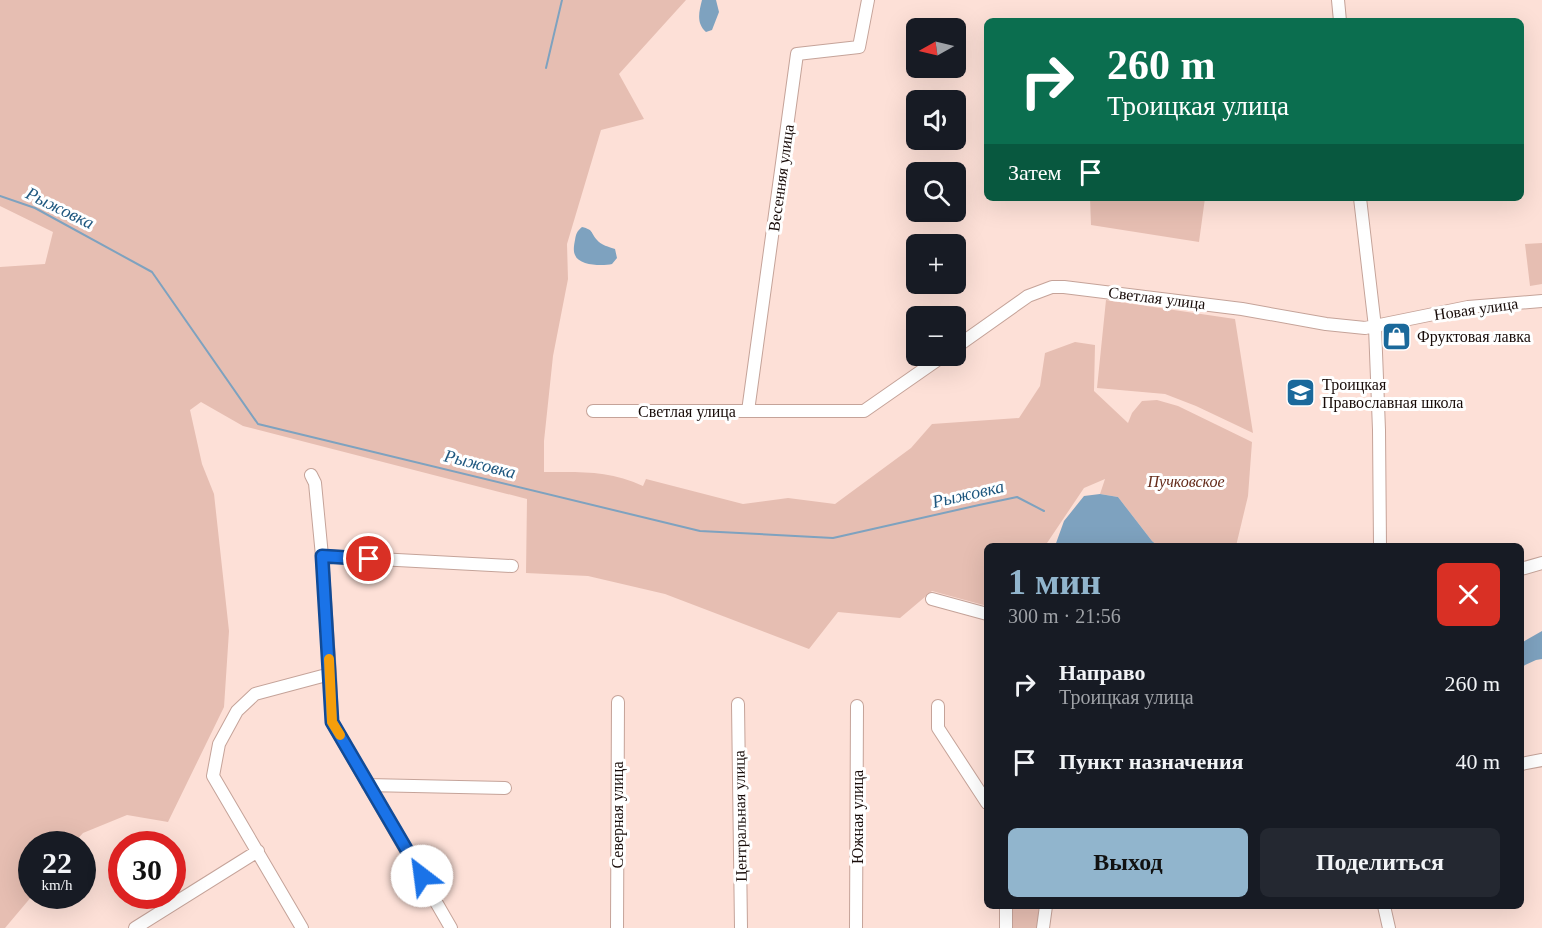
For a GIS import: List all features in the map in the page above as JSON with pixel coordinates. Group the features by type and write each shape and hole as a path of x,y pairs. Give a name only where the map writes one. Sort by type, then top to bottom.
{"street":[{"name":"Весенняя улица","path":"748,411 797,54 859,47 868,0"},
{"path":"1338,0 1340,18"},
{"path":"1360,201 1375,327 1380,543"},
{"name":"Светлая улица","path":"966,340 1028,296 1052,287 1242,309 1326,324 1375,327"},
{"name":"Новая улица","path":"1375,327 1468,307 1542,301"},
{"name":"Светлая улица","path":"593,411 864,411 929,366"},
{"path":"311,475 315,483 322,556 332,722 452,928"},
{"path":"322,556 512,566"},
{"path":"1524,567 1542,563"},
{"path":"932,599 984,613"},
{"path":"302,928 213,776 219,744 237,711 255,693 330,674"},
{"name":"Северная улица","path":"617,928 618,702"},
{"name":"Центральная улица","path":"738,704 741,928"},
{"name":"Южная улица","path":"856,928 857,706"},
{"path":"938,706 938,728 984,798"},
{"path":"1524,763 1542,760"},
{"path":"368,785 505,788"},
{"path":"140,927 258,851"},
{"path":"1006,909 1006,928"},
{"path":"1043,928 1046,909"},
{"path":"1385,909 1389,928"}],"green space":[{"name":"Пучковское","path":"0,0 686,0 619,74 644,119 601,130 567,244 568,279 553,356 544,441 544,472 582,472 606,475 643,486 646,479 743,504 788,498 835,504 911,448 932,424 1019,418 1040,386 1045,353 1075,342 1095,345 1094,391 1128,423 1132,413 1142,401 1157,400 1178,406 1252,442 1248,496 1237,543 1154,543 1118,497 1100,494 1105,479 1084,488 1047,543 984,543 984,605 932,591 900,618 838,612 809,649 665,594 588,576 526,573 527,499 243,426 201,402 190,410 202,464 214,494 229,631 224,707 168,822 127,815 88,831 18,831 18,909 21,909 5,928 0,928 0,267 45,264 53,232 0,206"},
{"path":"1090,201 1205,201 1199,242 1091,225"},
{"path":"1542,243 1542,284 1530,286 1525,244"},
{"path":"1106,300 1235,319 1253,433 1165,394 1097,388"},
{"path":"1010,909 1040,909 1037,928 1012,928"}],"water":[{"path":"702,0 716,0 719,12 712,30 706,32 701,25 699,13"},
{"path":"582,227 590,230 605,246 615,249 617,258 612,264 592,264 577,259 574,244 577,233"},
{"path":"1100,494 1118,497 1154,543 1056,543 1064,521 1084,496"},
{"path":"1542,631 1542,659 1524,666 1524,641"}],"waterway":[{"path":"546,68 562,0"},
{"name":"Рыжовка","path":"0,196 35,208 152,272 258,424 700,531 833,538 1017,497 1044,511"}],"slow traffic":[{"path":"329,659 332,722 340,735"}],"place":[{"name":"Фруктовая лавка","path":"1396,336"},
{"name":"Троицкая Православная школа","path":"1301,393"}],"route":[{"path":"369,559 322,556 332,722 422,876"}]}
